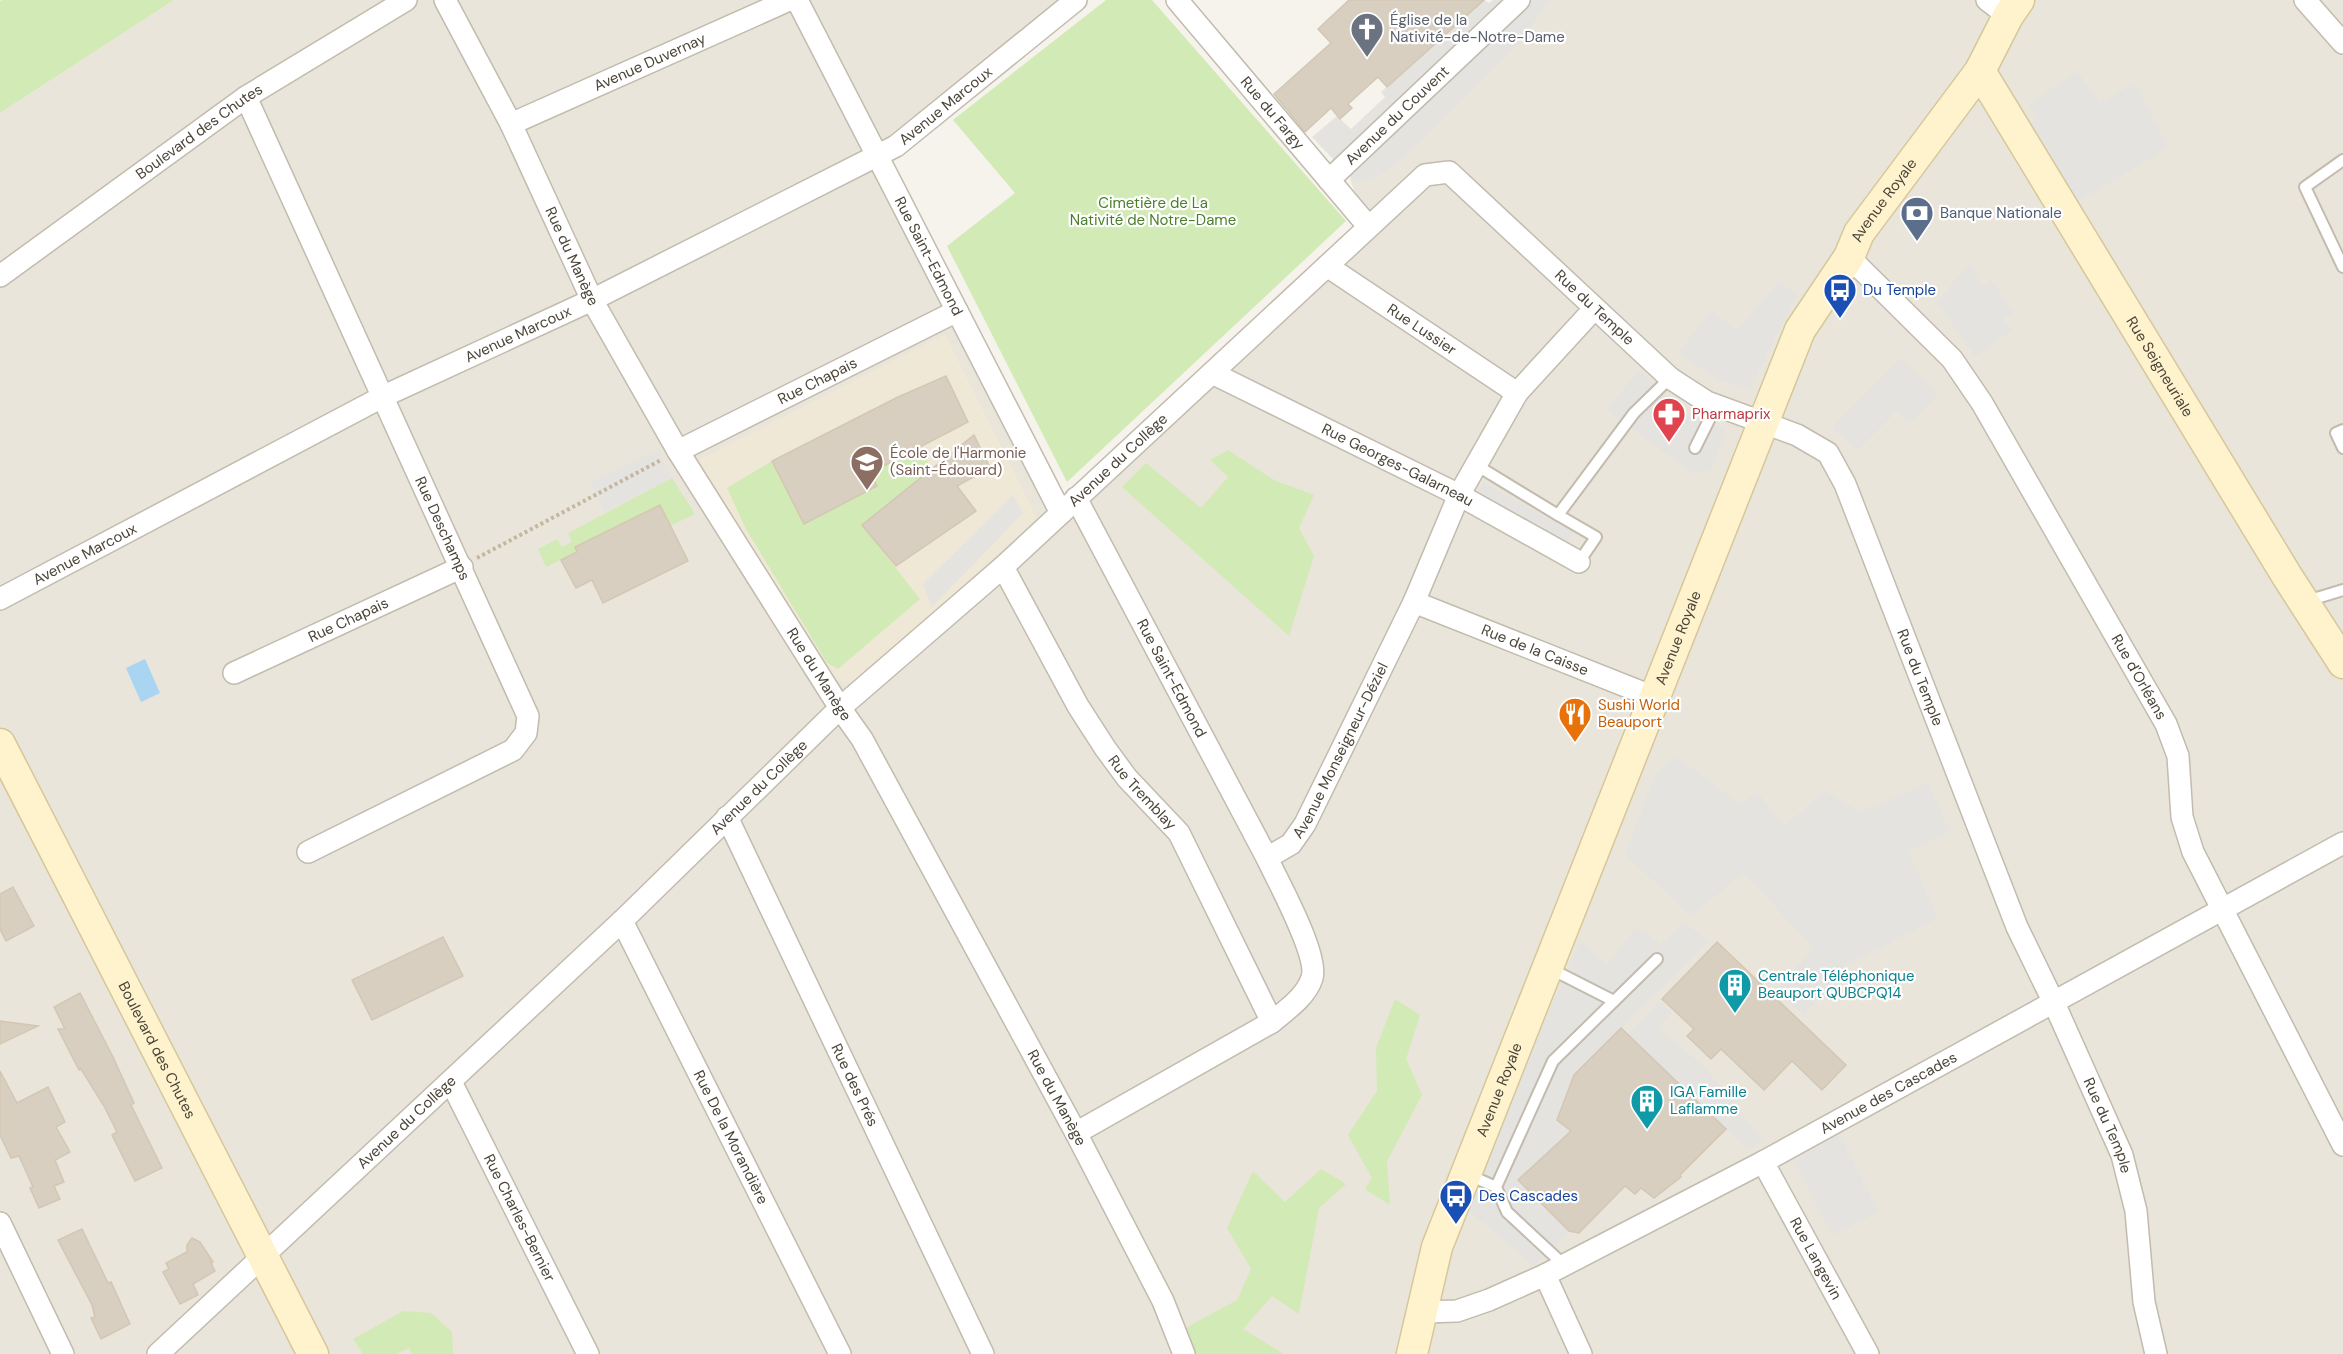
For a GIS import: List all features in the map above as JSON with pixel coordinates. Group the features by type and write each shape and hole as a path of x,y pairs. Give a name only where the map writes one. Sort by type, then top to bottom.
{"main road":[{"name":"Avenue Royale","path":"1412,1354 1437,1247 1800,330 1849,256 1859,233 1980,71 2005,5"},
{"name":"Rue Seigneuriale","path":"1980,71 2304,603 2343,663"},
{"name":"Boulevard des Chutes","path":"0,744 314,1354"}],"street":[{"name":"Boulevard des Chutes","path":"0,276 246,97 406,0"},
{"name":"Rue du Manège","path":"445,0 511,124 592,300 678,452 862,739 1076,1133 1163,1301 1184,1354"},
{"name":"Avenue Duvernay","path":"511,124 789,0"},
{"name":"Rue Saint-Edmond","path":"797,0 1061,513"},
{"name":"Avenue Marcoux","path":"0,599 384,396 592,300 897,146 1076,0"},
{"name":"Rue du Fargy","path":"1177,0 1368,226"},
{"name":"Avenue du Couvent","path":"1329,180 1519,0"},
{"path":"2304,0 2343,42"},
{"name":"Rue Deschamps","path":"246,97 528,716 526,733 513,750 308,852"},
{"name":"Avenue du Collège","path":"158,1354 622,921 840,708 1003,567 1425,175 1449,172"},
{"name":"Rue du Temple","path":"1449,172 1670,378 1716,406 1797,435 1828,453 1845,484 2017,927 2054,1003 2122,1155 2136,1211 2144,1302 2156,1354"},
{"name":"Rue d'Orléans","path":"1849,256 1952,359 1982,403 2166,724 2178,756 2182,817 2193,852 2343,1145"},
{"name":"Rue Lussier","path":"1327,266 1517,393"},
{"name":"Avenue Monseigneur-Déziel","path":"1267,858 1291,844 1305,824 1414,602 1459,495 1517,393 1594,309"},
{"name":"Rue Chapais","path":"678,452 957,311"},
{"name":"Rue Georges-Galarneau","path":"1212,373 1459,495 1579,562"},
{"name":"Rue Saint-Edmond","path":"1076,498 1267,858"},
{"name":"Rue Chapais","path":"234,673 462,567"},
{"name":"Rue Tremblay","path":"1003,567 1078,706 1100,740 1127,778 1179,833 1272,1022"},
{"name":"Rue de la Caisse","path":"1414,602 1656,698"},
{"name":"Rue des Prés","path":"727,817 983,1354"},
{"name":"Avenue des Cascades","path":"1423,1312 1457,1311 1489,1300 1555,1270 1763,1162 2343,843"},
{"path":"1076,1133 1272,1022 1300,999 1312,977 1310,951 1267,858"},
{"name":"Rue De la Morandière","path":"622,921 840,1354"},
{"name":"Rue Charles-Bernier","path":"451,1082 588,1354"},
{"name":"Rue Langevin","path":"1763,1162 1868,1354"},
{"path":"0,1223 63,1354"},
{"path":"1555,1270 1581,1354"}],"lane":[{"path":"2343,160 2306,187 2343,267"},
{"path":"1558,515 1634,413 1670,378"},
{"path":"1695,448 1716,406"},
{"path":"2343,430 2336,433 2343,448"},
{"path":"1476,465 1596,537 1579,562"},
{"path":"2304,603 2343,590"},
{"path":"1496,1187 1553,1061 1657,959"},
{"path":"1548,968 1614,1001"},
{"path":"1466,1173 1496,1187 1507,1212 1555,1270"}],"path":[{"path":"462,567 678,452"}],"shaded area":[{"path":"174,0 1076,0 876,155 1061,512 1368,226 1350,179 1437,103 1544,0 2343,0 2343,1354 0,1354 0,113"},
{"path":"1484,0 1489,3 1493,0 1550,0 1519,43 1418,144 1373,179 1356,183 1312,137 1337,116 1351,129 1385,97 1381,92"},
{"path":"2077,71 2100,102 2135,83 2169,148 2078,201 2028,124 2037,118 2028,104"},
{"path":"1970,263 1982,286 1991,280 2014,313 2002,319 2013,330 1975,356 1937,302"},
{"path":"1779,281 1797,295 1750,389 1719,381 1678,353 1711,310 1737,330"},
{"name":"École de l'Harmonie (Saint-Édouard)","path":"945,334 1037,518 855,684 831,679 693,463"},
{"path":"1901,358 1938,394 1909,424 1896,411 1857,451 1832,427"},
{"path":"1640,370 1679,412 1726,429 1711,471 1691,472 1606,410"},
{"path":"658,450 672,478 605,512 590,482"},
{"path":"1483,482 1573,532 1566,546 1475,498"},
{"path":"1013,495 1023,513 932,607 923,584"},
{"path":"1675,756 1741,804 1758,792 1784,826 1825,791 1861,812 1928,782 1950,832 1908,851 1938,918 1842,968 1804,1016 1776,989 1813,947 1743,873 1691,917 1625,854 1655,775"},
{"path":"1683,922 1709,941 1574,1075 1557,1120 1571,1131 1519,1180 1569,1231 1534,1266 1463,1206 1580,941 1607,964 1635,928 1661,944"},
{"path":"1661,1001 1672,1012 1658,1028 1704,1067 1764,1141 1747,1149 1628,1033"},
{"path":"1840,1134 1879,1212 1832,1235 1793,1157"}],"green space":[{"path":"174,0 0,113 0,1"},
{"name":"Cimetière de La Nativité de Notre-Dame","path":"1106,0 1152,0 1346,221 1067,482 947,246 1015,193 953,120"},
{"path":"911,421 931,470 862,525 920,599 838,669 827,663 746,529 727,488 772,461 804,523 877,486 870,473"},
{"path":"1228,450 1274,480 1314,495 1299,528 1314,556 1289,636 1122,487 1146,463 1201,508 1228,477 1210,460"},
{"path":"672,478 695,514 670,526 659,505 575,547 577,552 546,567 538,549 557,539 562,547 572,542 568,533"},
{"path":"1395,999 1420,1015 1406,1059 1422,1095 1387,1161 1390,1205 1365,1189 1372,1178 1348,1135 1377,1091 1376,1048"},
{"path":"1321,1169 1346,1184 1319,1208 1299,1314 1272,1296 1243,1329 1284,1354 1186,1354 1180,1331 1237,1300 1251,1269 1227,1228 1253,1171 1285,1202"},
{"path":"403,1311 431,1313 452,1332 453,1354 412,1354 409,1348 396,1354 363,1354 353,1339"}],"water":[{"path":"145,659 160,693 141,702 126,668"}],"building":[{"name":"Église de la Nativité-de-Notre-Dame","path":"1349,0 1484,0 1387,87 1378,77 1348,104 1352,108 1340,119 1331,108 1305,132 1274,94 1331,43 1318,29"},
{"path":"946,376 968,422 870,473 877,486 804,524 772,461 898,397"},
{"path":"974,435 990,468 957,486 976,511 896,566 862,525"},
{"path":"660,505 688,561 603,603 592,580 576,588 561,560 577,552 575,547"},
{"path":"13,887 34,926 6,941 0,929 0,894"},
{"path":"443,937 463,976 372,1020 352,980"},
{"name":"Centrale Téléphonique Beauport QUBCPQ14","path":"1717,942 1846,1065 1822,1090 1792,1061 1764,1090 1721,1049 1711,1059 1687,1036 1694,1029 1662,999"},
{"path":"80,993 113,1057 134,1103 131,1105 162,1168 135,1181 112,1135 117,1132 104,1106 81,1069 79,1070 58,1029 65,1029 54,1007"},
{"path":"0,1021 38,1026 0,1044"},
{"name":"IGA Famille Laflamme","path":"1621,1028 1726,1129 1680,1175 1681,1177 1654,1198 1641,1188 1635,1194 1625,1186 1579,1233 1569,1231 1518,1180 1571,1131 1557,1120 1574,1075"},
{"path":"0,1071 17,1103 48,1087 65,1122 56,1127 70,1152 55,1160 64,1182 54,1186 60,1199 39,1208 30,1188 33,1187 19,1156 11,1158 0,1135"},
{"path":"82,1229 108,1283 111,1282 130,1324 101,1339 91,1318 95,1317 92,1305 58,1240"},
{"path":"192,1238 200,1242 213,1262 211,1263 215,1271 193,1284 198,1295 180,1304 163,1272 169,1269 166,1263 187,1252 187,1245"}],"place":[{"name":"Église de la Nativité-de-Notre-Dame","path":"1367,58"},
{"name":"Banque Nationale","path":"1917,242"},
{"name":"Du Temple","path":"1840,319"},
{"name":"Pharmaprix","path":"1669,443"},
{"name":"École de l'Harmonie (Saint-Édouard)","path":"867,491"},
{"name":"Sushi World Beauport","path":"1575,743"},
{"name":"Centrale Téléphonique Beauport QUBCPQ14","path":"1735,1014"},
{"name":"IGA Famille Laflamme","path":"1647,1130"},
{"name":"Des Cascades","path":"1456,1225"}]}
